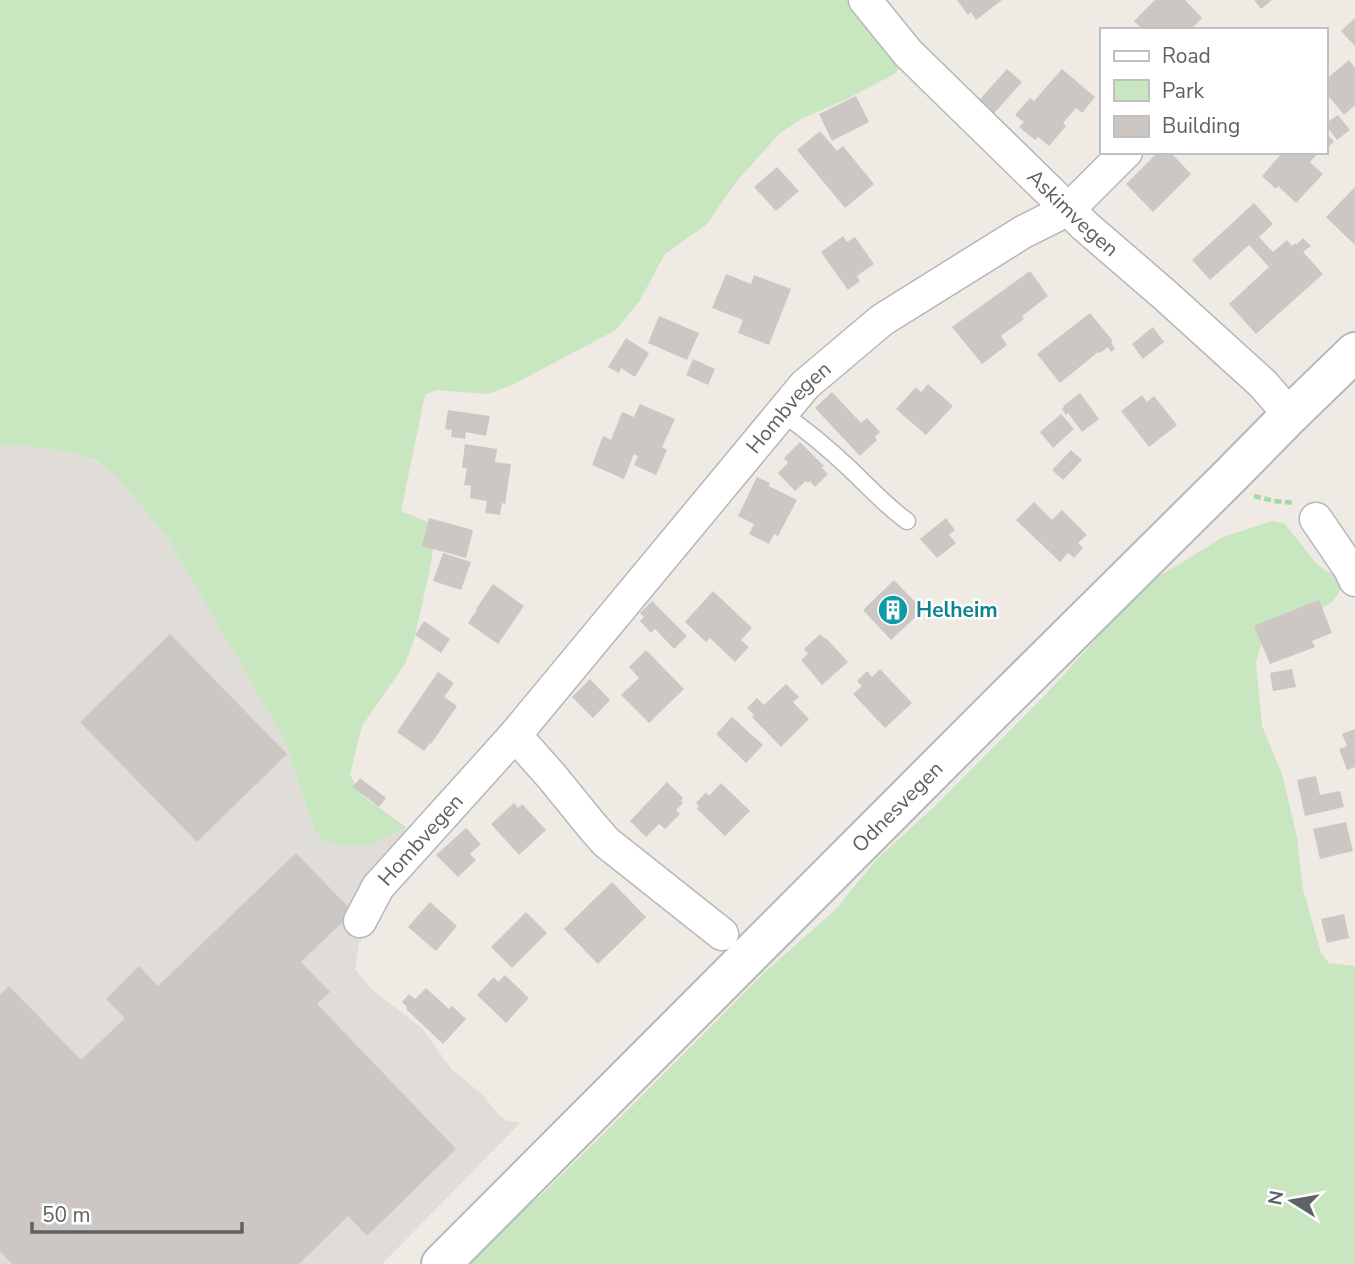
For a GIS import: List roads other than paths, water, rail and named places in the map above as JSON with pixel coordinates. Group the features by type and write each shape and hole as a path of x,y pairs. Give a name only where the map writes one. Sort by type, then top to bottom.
{"main road":[{"name":"Odnesvegen","path":"441,1264 1355,352"}],"street":[{"name":"Askimvegen","path":"865,0 908,53 1069,209 1263,384 1290,415"},
{"name":"Hombvegen","path":"360,921 378,887 515,735 805,385 882,320 1023,232 1069,209 1124,154"},
{"path":"1317,519 1353,571"},
{"path":"515,735 606,842 722,934"}],"lane":[{"path":"782,412 830,451 907,521"}],"place":[{"name":"Helheim","path":"893,610"}]}
